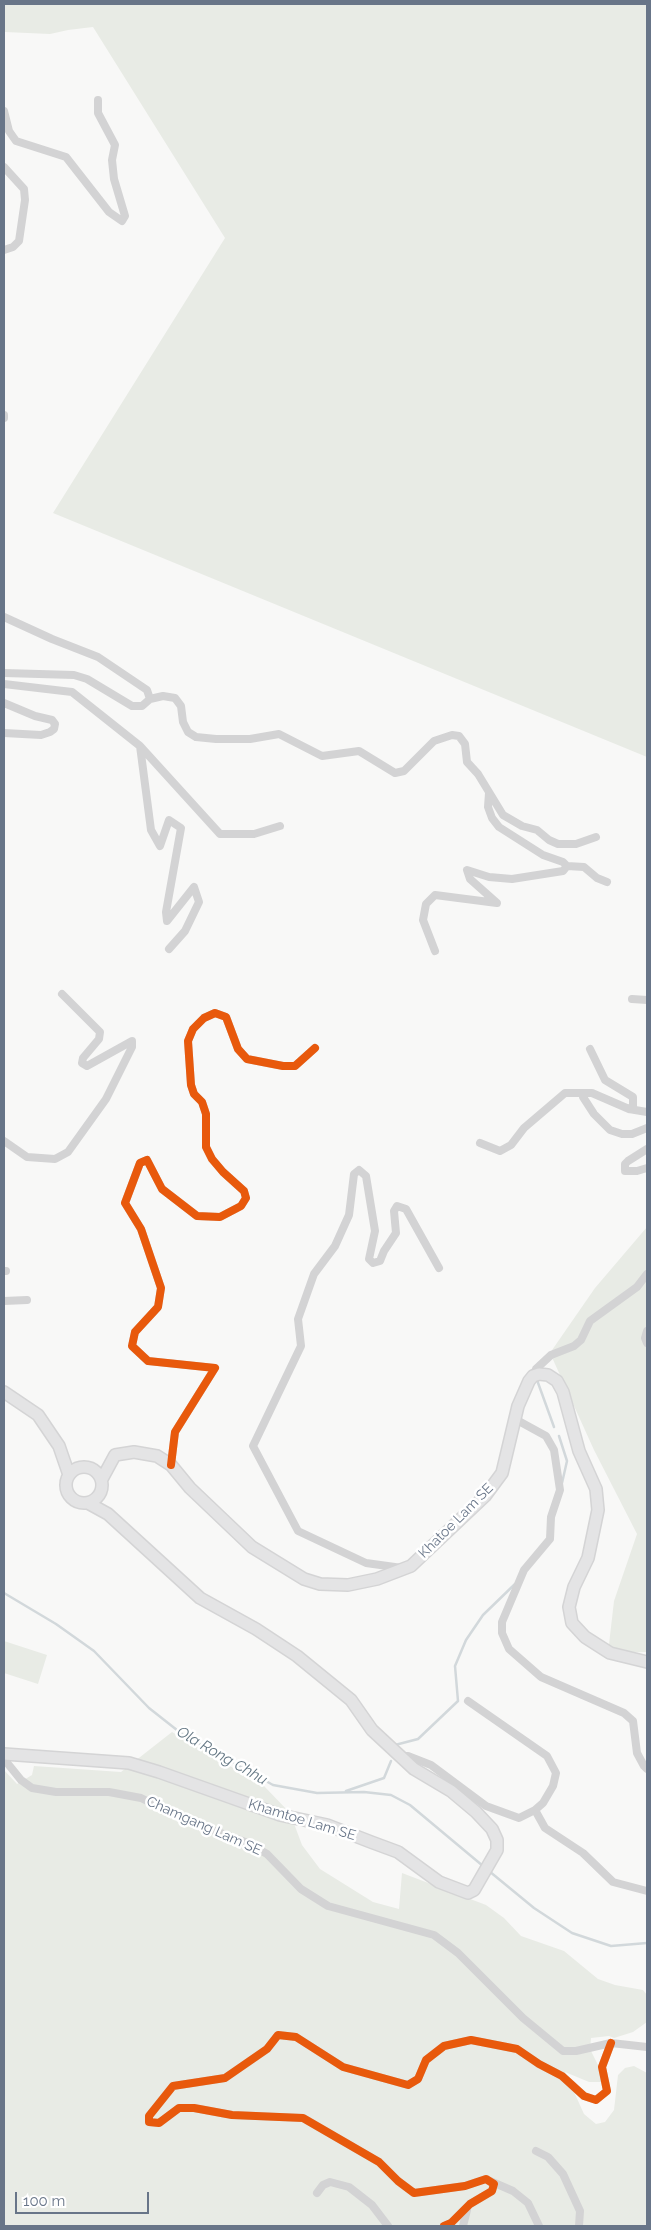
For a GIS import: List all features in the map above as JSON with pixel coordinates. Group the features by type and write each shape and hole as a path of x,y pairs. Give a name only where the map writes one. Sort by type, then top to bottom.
{"main road":[{"path":"533,1376 539,1374 548,1375 558,1380 579,1451 596,1489 598,1510 595,1532 588,1558 574,1587 569,1607 572,1623 585,1637 610,1653 647,1662"},
{"name":"Khatoe Lam SE","path":"91,1468 111,1460 115,1456 134,1452 157,1456 171,1465 190,1488 252,1547 304,1578 320,1584 348,1585 377,1579 412,1566 486,1496 502,1473 522,1394 533,1376"},
{"path":"4,1392 37,1414 74,1471"},
{"path":"102,1479 111,1460"},
{"path":"91,1468 97,1472 103,1484 100,1495 88,1503 78,1502 70,1497 66,1488 74,1471 91,1468"},
{"name":"Khamtoe Lam SE","path":"100,1495 108,1514"},
{"name":"Khamtoe Lam SE","path":"4,1754 129,1763 280,1815 327,1825 398,1852 439,1882 468,1893 474,1890 497,1850 497,1840 492,1829 476,1812 451,1791 414,1769 372,1730 351,1700 297,1656 256,1629 200,1598 108,1514 88,1503"}],"street":[{"path":"4,111 9,132 16,141 66,157 109,212 122,221 125,216 114,179 112,160 115,145 98,113 98,100"},
{"path":"4,167 24,190 25,200 19,241 13,247 4,250"},
{"path":"4,617 98,657 147,690 150,699"},
{"path":"4,673 74,675 87,679 132,706 142,706 150,699 163,696 175,698 181,706 183,722 188,732 196,737 250,739 278,734 322,756 360,751 395,773 404,771 434,741 445,736 459,736 464,744 467,762 478,774 503,815 522,826 537,830 549,840 558,844 576,844 596,837"},
{"path":"4,684 72,692 140,746 220,834 254,834 280,826"},
{"path":"4,703 35,716 52,720 55,724 54,729 41,734 4,733"},
{"path":"140,746 151,830 160,846 169,820 181,828 166,912 167,921 194,887 200,902 185,932 169,949"},
{"path":"489,793 488,806 492,818 499,827 543,855 563,862 567,866 584,868 597,878 607,882"},
{"path":"435,951 423,920 426,904 435,896 497,904 470,879 467,870 489,877 512,879 563,872 567,866"},
{"path":"4,1141 27,1157 55,1159 68,1152 106,1099 132,1047 132,1041 86,1066 82,1063 83,1058 99,1039 100,1032 62,994"},
{"path":"632,999 647,1000"},
{"path":"171,1465 175,1432 215,1368 148,1361 132,1346 135,1332 158,1307 161,1288 141,1229 125,1203 140,1163 147,1160 162,1189 197,1216 220,1217 241,1206 246,1198 244,1191 223,1172 206,1147 206,1114 202,1102 194,1094 191,1085 188,1041 193,1029 204,1018 215,1013 226,1017 238,1049 247,1059 283,1066 295,1066 315,1048"},
{"path":"590,1049 605,1080 633,1097 633,1106 629,1108"},
{"path":"480,1143 500,1151 511,1145 524,1128 565,1093 592,1093 629,1108 647,1112"},
{"path":"583,1093 583,1097 594,1114 610,1130 622,1134 632,1134 647,1128"},
{"path":"647,1149 625,1164 625,1171 638,1171 647,1168"},
{"path":"412,1566 400,1569 366,1563 298,1531 253,1446 301,1346 298,1319 314,1274 335,1246 349,1215 354,1174 359,1170 366,1176 375,1231 369,1259 373,1263 380,1261 396,1233 394,1211 397,1206 406,1209 439,1268"},
{"path":"533,1376 536,1369 551,1355 574,1346 581,1340 590,1321 637,1287 647,1274"},
{"path":"4,1301 26,1300"},
{"path":"647,1331 645,1338 647,1343"},
{"path":"514,1420 546,1436 554,1450 560,1490 551,1517 550,1539 524,1570 502,1622 502,1633 509,1649 541,1677 624,1713 633,1721 637,1753 647,1769"},
{"path":"400,1756 408,1756 431,1765 486,1806 519,1818 535,1810 543,1803 553,1786 556,1773 547,1756 468,1701"},
{"name":"Chamgang Lam SE","path":"4,1759 21,1780 32,1788 56,1792 109,1792 141,1798 188,1821 248,1843 267,1854 301,1889 328,1906 434,1935 458,1953 524,2018 563,2051 576,2051 611,2043 647,2047"},
{"path":"535,1810 545,1828 583,1853 613,1882 647,1891"},
{"path":"539,2226 528,2203 513,2191 486,2179 464,2186 414,2193 398,2181 379,2162 302,2118 232,2115 194,2108 178,2108 159,2123 149,2122 149,2116 173,2086 225,2078 268,2049 278,2035 296,2038 343,2067 408,2085 418,2079 426,2060 444,2046 471,2040 517,2049 539,2064 562,2076 584,2096 596,2100 607,2091 602,2067 611,2043"},
{"path":"536,2152 548,2157 563,2174 580,2211 579,2226"},
{"path":"444,2226 451,2223 470,2204 492,2191 494,2184 486,2179"},
{"path":"317,2193 323,2185 330,2182 349,2187 372,2205 388,2226"},
{"path":"463,2226 465,2212 470,2204"}],"shaded area":[{"path":"4,4 647,4 647,757 53,513 225,238 93,27 50,34 5,32"},
{"path":"647,1227 647,1652 608,1653 614,1601 637,1534 594,1450 550,1353 595,1288"},
{"path":"4,1641 47,1655 38,1684 4,1673"},
{"path":"172,1732 264,1786 290,1813 302,1845 320,1869 373,1902 399,1909 402,1873 486,1905 504,1918 521,1936 564,1951 598,1979 615,1985 643,1990 647,1995 647,2022 633,2032 614,2038 609,2036 591,2038 590,2049 604,2077 602,2082 589,2082 565,2072 584,2114 596,2124 605,2122 614,2110 618,2075 625,2068 634,2066 647,2073 647,2226 4,2226 4,1770 17,1784 32,1775 34,1766 121,1772"}],"waterway":[{"path":"537,1380 554,1427"},
{"path":"559,1436 567,1461 562,1483"},
{"path":"395,1745 418,1739 458,1701 455,1666 466,1640 483,1615 515,1584"},
{"name":"Ola Rong Chhu","path":"4,1593 56,1624 94,1651 149,1708 182,1734 273,1785 317,1793 364,1792 391,1795 410,1805 483,1866"},
{"path":"346,1791 384,1778 391,1761"},
{"name":"Ola Rong Chhu","path":"489,1871 534,1908 572,1933 611,1946 647,1943"}],"cycle path":[{"path":"171,1465 175,1432 215,1368 148,1361 132,1346 135,1332 158,1307 161,1288 141,1229 125,1203 140,1163 147,1160 162,1189 197,1216 220,1217 241,1206 246,1198 244,1191 223,1172 212,1159 206,1147 206,1114 202,1102 194,1094 191,1085 188,1041 193,1029 204,1018 215,1013 226,1017 238,1049 247,1059 283,1066 295,1066 315,1048"},
{"path":"444,2226 451,2223 470,2204 492,2191 494,2184 486,2179 465,2186 414,2193 398,2181 379,2162 303,2118 232,2115 194,2108 179,2108 159,2123 149,2122 149,2116 173,2086 225,2078 267,2049 278,2035 296,2037 343,2067 408,2085 418,2079 426,2060 444,2046 471,2040 517,2049 539,2064 562,2076 584,2096 596,2100 607,2091 602,2067 611,2043"}]}
